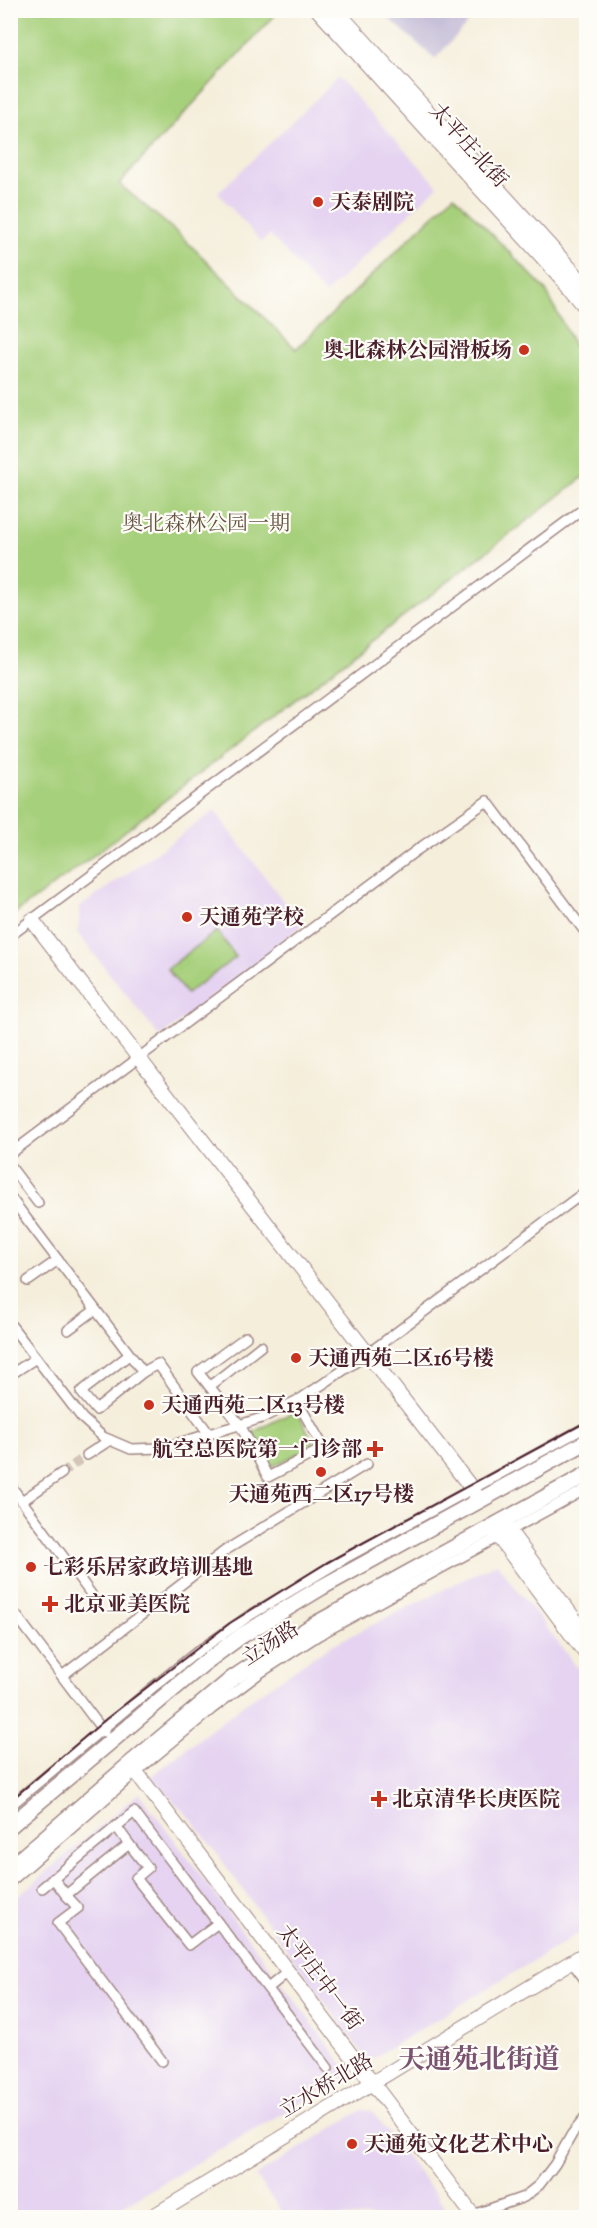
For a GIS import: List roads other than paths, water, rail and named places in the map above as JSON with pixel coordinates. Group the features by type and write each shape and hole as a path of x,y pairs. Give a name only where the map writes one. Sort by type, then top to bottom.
{"main road":[{"name":"立汤路","path":"10,1826 106,1735 241,1636 476,1495 586,1442"},
{"name":"立汤路","path":"10,1868 133,1768 207,1698 257,1662 312,1626 500,1529 586,1475"}],"street":[{"name":"太平庄北街","path":"318,10 586,308"},
{"name":"太平庄北街","path":"336,10 586,285"},
{"path":"10,936 586,507"},
{"path":"10,1154 417,850 487,801 586,933"},
{"path":"32,920 476,1495"},
{"path":"10,1166 38,1203"},
{"path":"10,1324 82,1418 103,1437 131,1449 162,1448 262,1418 297,1401 366,1355 586,1191"},
{"path":"10,1197 143,1372"},
{"path":"28,1281 58,1260"},
{"path":"68,1330 95,1310"},
{"path":"246,1337 198,1372 240,1425 268,1478 324,1448 297,1401"},
{"path":"210,1386 261,1346"},
{"path":"129,1355 81,1392 96,1410 143,1372 158,1364 209,1434"},
{"path":"10,1376 36,1358"},
{"name":"立汤路","path":"476,1495 586,1427"},
{"path":"87,1455 110,1440"},
{"path":"62,1676 226,1550 367,1464"},
{"path":"22,1501 62,1473"},
{"path":"10,1485 91,1594"},
{"name":"立汤路","path":"500,1529 586,1489"},
{"path":"500,1529 586,1635"},
{"path":"500,1529 586,1654"},
{"path":"10,1607 106,1735"},
{"name":"立汤路","path":"10,1806 106,1735"},
{"name":"立汤路","path":"10,1882 133,1768"},
{"name":"太平庄中一街","path":"133,1768 373,2081 472,2216"},
{"path":"42,1888 134,1812 328,2068"},
{"path":"116,1827 148,1868 136,1878 189,1945 218,1923"},
{"path":"66,1895 129,1844"},
{"path":"53,1878 78,1908 58,1923 162,2061"},
{"name":"立水桥北路","path":"150,2217 586,1953"},
{"path":"572,1962 586,1981"},
{"path":"268,1988 289,1971"},
{"path":"472,2216 524,2197 539,2185 555,2164 572,2134 586,2117"}],"tunnel":[{"path":"62,1473 87,1455"}],"railway":[{"path":"10,1801 106,1719 230,1623 326,1563 586,1422"}],"place":[{"name":"天泰剧院","path":"318,202"},
{"name":"奥北森林公园滑板场","path":"524,350"},
{"name":"天通苑学校","path":"187,917"},
{"name":"天通西苑二区16号楼","path":"296,1358"},
{"name":"天通西苑二区13号楼","path":"149,1405"},
{"name":"航空总医院第一门诊部","path":"375,1449"},
{"name":"天通苑西二区17号楼","path":"321,1472"},
{"name":"七彩乐居家政培训基地","path":"31,1567"},
{"name":"北京亚美医院","path":"50,1604"},
{"name":"北京清华长庚医院","path":"379,1799"},
{"name":"天通苑文化艺术中心","path":"352,2144"}],"district":[{"name":"天通苑北街道","path":"479,2059"}],"park label":[{"name":"奥北森林公园一期","path":"206,523"}]}
